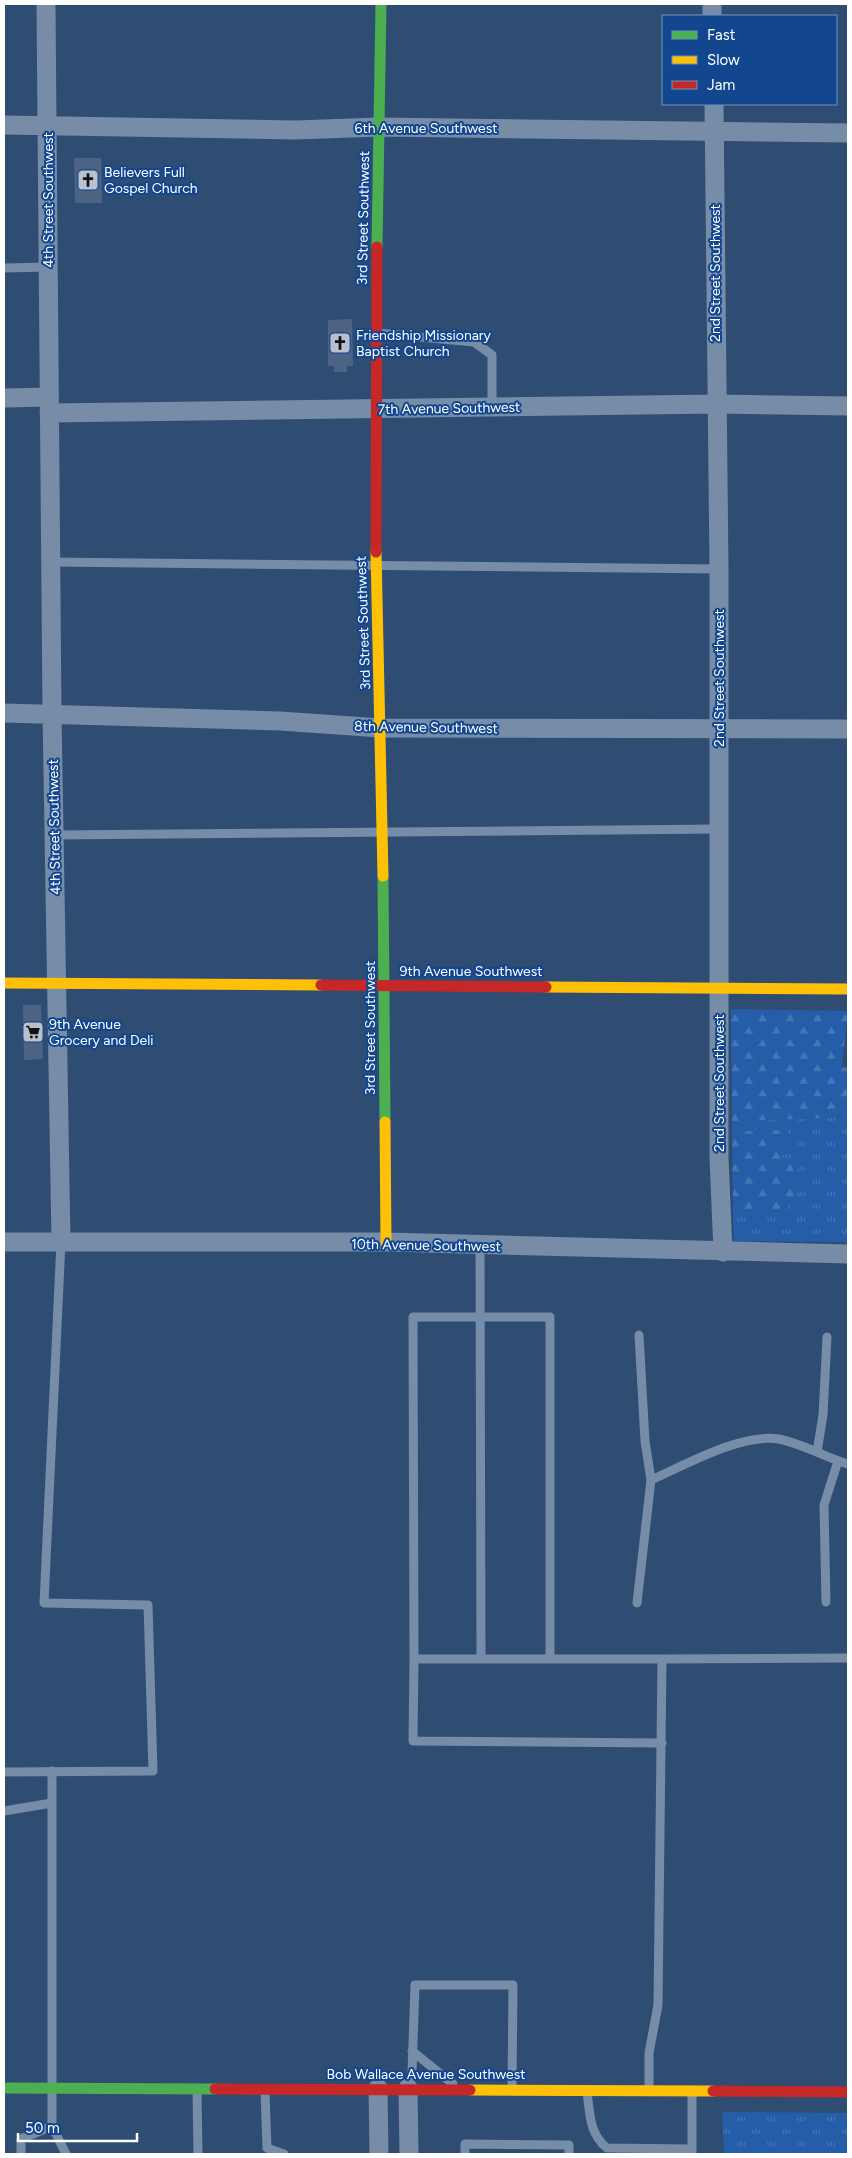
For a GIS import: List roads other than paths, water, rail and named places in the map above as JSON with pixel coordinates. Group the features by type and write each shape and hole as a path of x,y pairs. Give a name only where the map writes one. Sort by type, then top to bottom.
{"street":[{"name":"4th Street Southwest","path":"46,4 52,714 61,1242"},
{"name":"3rd Street Southwest","path":"381,4 375,409 376,566 383,831 386,1242"},
{"name":"2nd Street Southwest","path":"714,105 719,569 719,1158 723,1252"},
{"name":"6th Avenue Southwest","path":"4,125 296,130 379,127 848,134"},
{"name":"7th Avenue Southwest","path":"4,398 49,405 375,409 717,404 848,406"},
{"name":"8th Avenue Southwest","path":"4,713 280,721 381,728 848,729"},
{"name":"9th Avenue Southwest","path":"4,983 848,990"},
{"name":"10th Avenue Southwest","path":"4,1242 386,1242 848,1254"},
{"name":"Bob Wallace Avenue Southwest","path":"4,2088 458,2088 848,2092"},
{"path":"378,2088 379,2154"},
{"path":"408,2088 409,2154"}],"lane":[{"path":"4,268 48,268"},
{"path":"377,333 474,342 492,355 492,407"},
{"path":"51,562 719,569"},
{"path":"54,835 718,829"},
{"path":"4,1772 153,1771 148,1605 44,1603 61,1242"},
{"path":"480,1245 481,1658"},
{"path":"550,1658 550,1317 413,1317 413,1741 662,1743"},
{"path":"637,1603 651,1480 645,1442 639,1335"},
{"path":"817,1452 823,1415 827,1337"},
{"path":"651,1480 749,1440 776,1439 848,1464"},
{"path":"826,1602 824,1505 838,1461"},
{"path":"414,1658 848,1658"},
{"path":"649,2089 650,2053 658,2005 662,1659"},
{"path":"52,1771 52,2126 66,2154"},
{"path":"4,1811 52,1803"},
{"path":"408,2088 412,2052 415,1985 513,1985 512,2089"},
{"path":"412,2052 429,2063 458,2088"},
{"path":"197,2088 198,2154"},
{"path":"265,2088 266,2148 284,2154"},
{"path":"586,2089 592,2130 598,2141 607,2148 692,2152 692,2090"},
{"path":"21,2154 21,2139 52,2126"},
{"path":"465,2154 465,2144 569,2145 569,2154"}],"place":[{"name":"Believers Full Gospel Church","path":"88,180"},
{"name":"Friendship Missionary Baptist Church","path":"340,343"},
{"name":"9th Avenue Grocery and Deli","path":"33,1032"}]}
